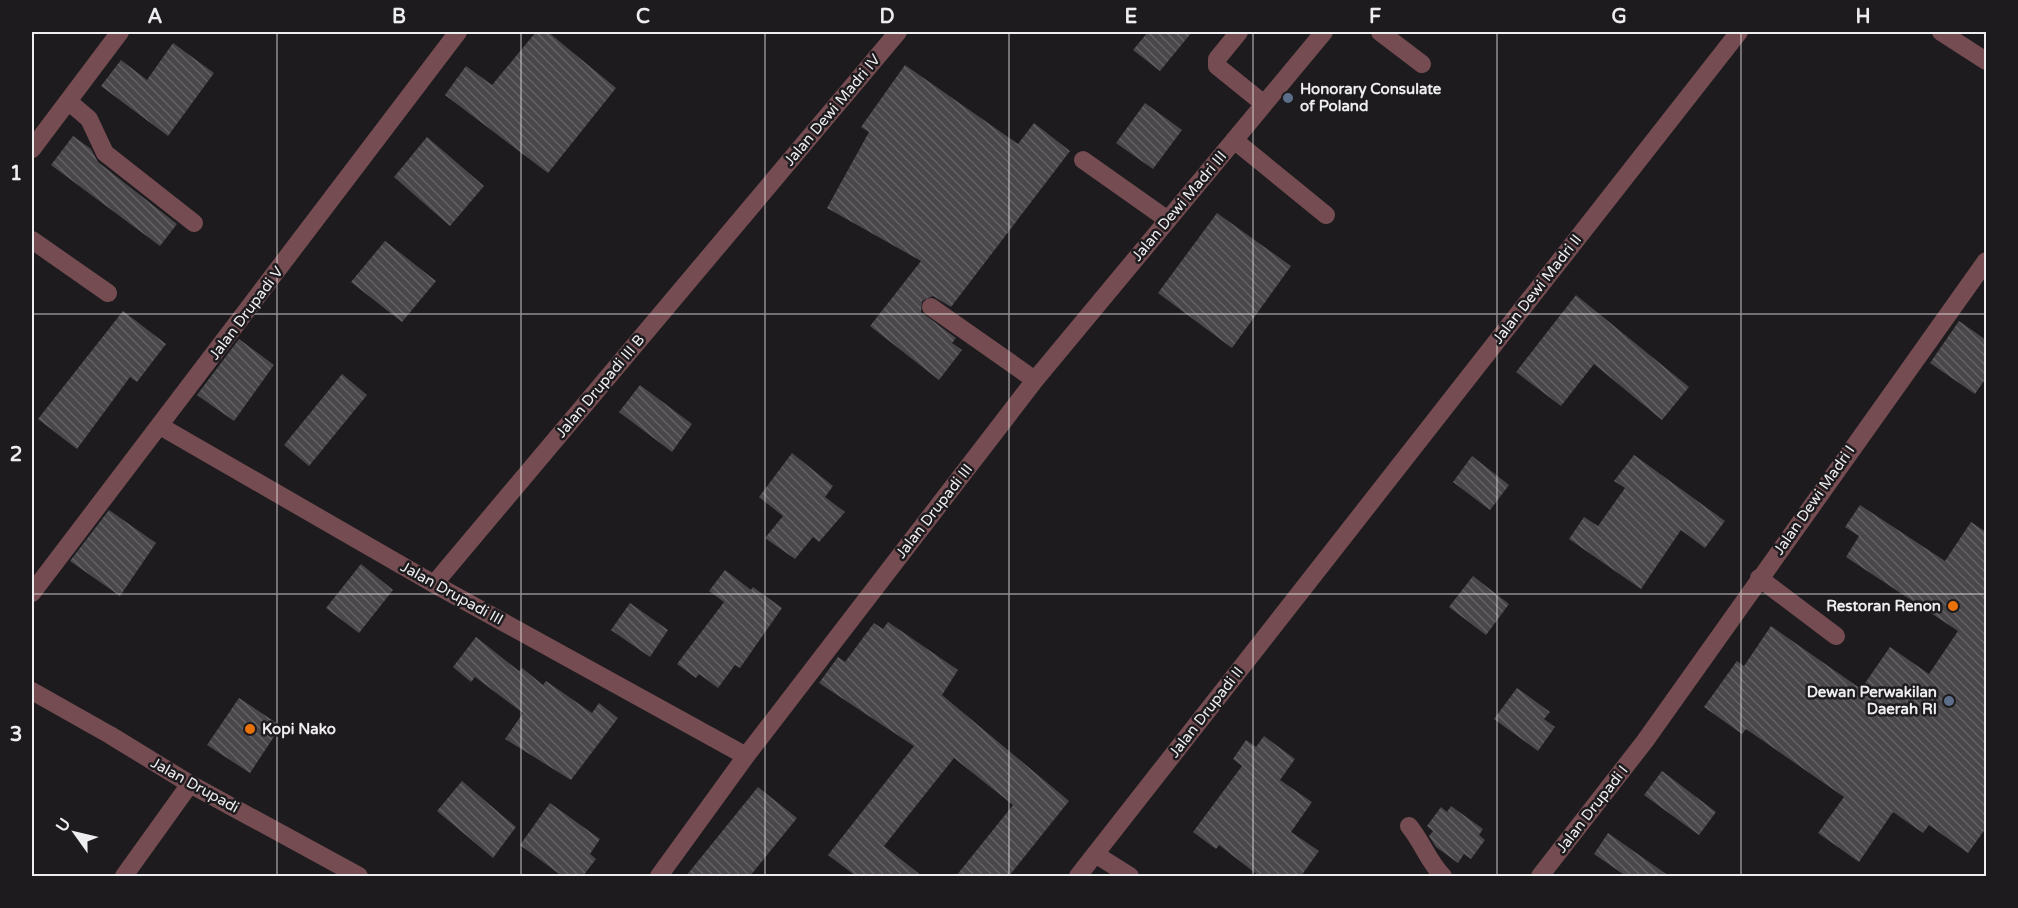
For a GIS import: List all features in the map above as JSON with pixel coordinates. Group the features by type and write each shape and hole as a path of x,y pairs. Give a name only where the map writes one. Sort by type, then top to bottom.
{"street":[{"path":"32,149 120,32"},
{"name":"Jalan Dewi Madri IV","path":"766,188 898,32"},
{"path":"1239,32 1217,59 1217,66 1264,104"},
{"name":"Jalan Dewi Madri III","path":"1035,380 1324,32"},
{"path":"1380,32 1422,64"},
{"name":"Jalan Dewi Madri II","path":"1335,547 1739,32"},
{"path":"1941,32 1986,62"},
{"name":"Jalan Drupadi V","path":"32,593 454,33"},
{"path":"68,101 89,119 97,130 105,153 194,223"},
{"path":"1234,140 1326,215"},
{"path":"1083,160 1168,220"},
{"name":"Jalan Drupadi III B","path":"434,584 766,188"},
{"path":"32,240 108,292"},
{"name":"Jalan Dewi Madri I","path":"1645,741 1986,261"},
{"path":"931,307 1035,380"},
{"name":"Jalan Drupadi III","path":"659,876 746,756 1035,380"},
{"name":"Jalan Drupadi III","path":"160,426 434,584 746,756"},
{"name":"Jalan Drupadi II","path":"1078,876 1335,547"},
{"path":"1759,578 1836,636"},
{"name":"Jalan Drupadi","path":"32,691 190,784 359,876"},
{"name":"Jalan Drupadi I","path":"1540,876 1645,741"},
{"path":"124,876 190,784"},
{"path":"1409,826 1422,842 1432,864 1443,876"},
{"path":"1095,854 1130,876"}],"building":[{"path":"536,32 548,32 616,88 548,173 445,95 466,66 492,85"},
{"path":"1148,32 1192,32 1160,71 1133,50"},
{"path":"173,43 214,73 168,136 101,86 121,60 147,80"},
{"path":"905,65 1018,144 1034,123 1070,151 951,307 933,296 922,301 921,312 956,338 952,343 962,350 939,380 870,326 921,261 827,208 869,132 861,127"},
{"path":"1145,103 1182,130 1153,169 1116,143"},
{"path":"73,136 91,149 98,162 177,224 160,246 51,165"},
{"path":"427,137 484,186 450,226 394,177"},
{"path":"1217,213 1291,266 1232,348 1158,293"},
{"path":"385,241 436,281 402,322 351,282"},
{"path":"1576,295 1689,387 1662,420 1594,364 1561,406 1516,372"},
{"path":"123,311 166,344 137,382 130,377 77,449 38,419"},
{"path":"1959,321 1986,340 1986,378 1975,394 1930,363"},
{"path":"239,339 274,365 234,421 197,395"},
{"path":"342,374 367,395 309,466 284,445"},
{"path":"640,385 692,424 672,452 619,412"},
{"path":"792,453 833,486 825,497 845,512 819,542 813,537 795,559 765,538 783,516 759,497"},
{"path":"1634,455 1725,521 1705,548 1681,530 1641,589 1569,539 1584,517 1598,526 1625,488 1614,481"},
{"path":"1472,456 1509,485 1490,510 1453,482"},
{"path":"1860,505 1945,561 1971,522 1986,532 1986,828 1968,853 1929,825 1923,833 1893,812 1859,862 1818,833 1844,797 1746,729 1742,734 1704,707 1737,661 1744,666 1771,626 1861,689 1890,647 1929,674 1958,631 1846,557 1859,536 1845,527"},
{"path":"109,510 156,543 120,596 70,561"},
{"path":"361,564 393,590 359,633 326,608"},
{"path":"725,570 751,590 753,587 782,608 740,668 735,665 718,688 699,674 696,678 677,664 724,602 709,591"},
{"path":"1473,576 1509,604 1486,635 1449,607"},
{"path":"630,603 668,630 650,657 611,630"},
{"path":"888,622 958,670 942,695 1069,801 1009,876 956,876 1013,805 954,758 884,846 922,876 856,876 828,855 914,746 819,683 838,657 845,662 874,623 883,629"},
{"path":"476,637 519,671 522,668 543,685 546,681 592,713 599,703 618,718 571,780 505,739 523,713 475,677 471,682 453,667"},
{"path":"1517,688 1550,712 1544,719 1555,727 1538,751 1494,719"},
{"path":"239,698 281,726 250,773 207,745"},
{"path":"1264,736 1295,759 1280,780 1312,802 1291,832 1319,851 1301,876 1259,876 1219,845 1216,849 1193,832 1242,766 1233,759 1246,740 1256,747"},
{"path":"1662,771 1716,812 1699,835 1644,795"},
{"path":"462,781 516,827 493,858 437,811"},
{"path":"758,787 797,818 750,876 686,876"},
{"path":"550,803 600,839 590,854 596,859 583,876 562,876 520,845"},
{"path":"1451,806 1483,829 1479,835 1485,840 1471,859 1464,854 1458,863 1436,847 1429,836 1433,831 1427,826 1441,807 1447,812"},
{"path":"1608,833 1669,876 1626,876 1594,854"}],"place":[{"name":"Honorary Consulate of Poland","path":"1288,98"},
{"name":"Restoran Renon","path":"1953,606"},
{"name":"Dewan Perwakilan Daerah RI","path":"1949,701"},
{"name":"Kopi Nako","path":"250,729"}]}
